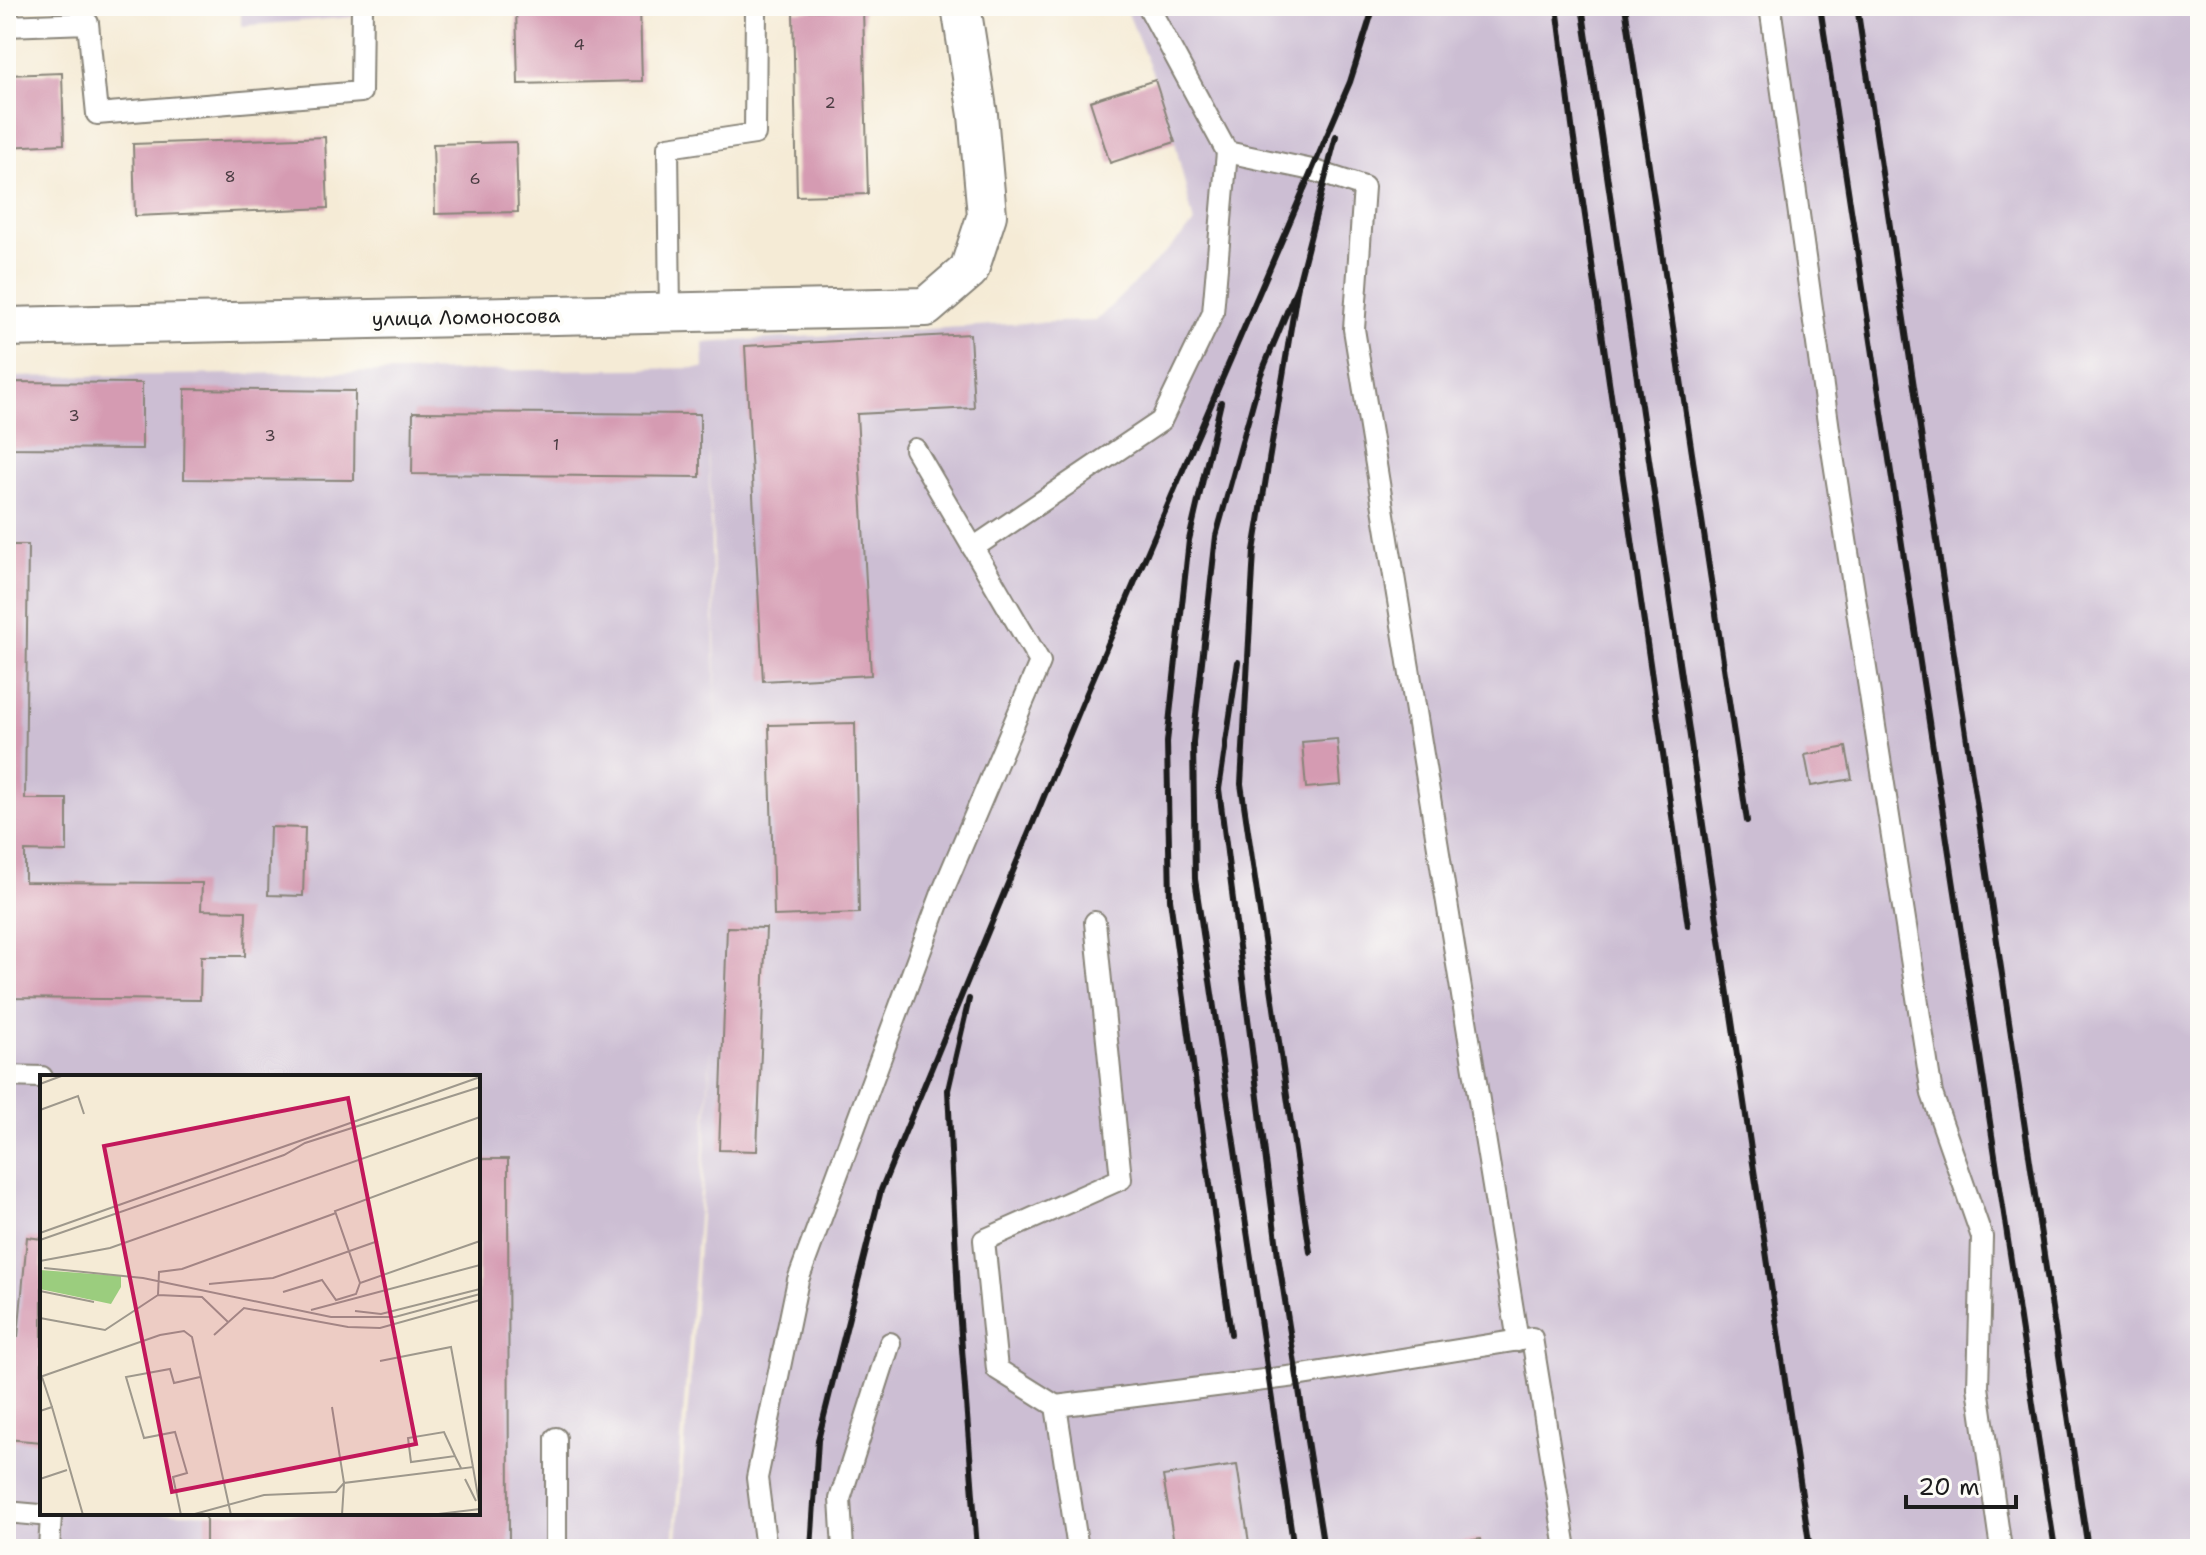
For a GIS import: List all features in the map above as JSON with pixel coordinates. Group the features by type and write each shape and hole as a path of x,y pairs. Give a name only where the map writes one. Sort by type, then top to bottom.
{"street":[{"name":"улица Ломоносова","path":"6,327 926,307 969,270 987,215 978,115 961,6"}],"lane":[{"path":"6,26 88,23 97,114 361,92 362,6"},
{"path":"670,312 668,147 755,134 756,6"},
{"path":"973,548 1161,421 1213,313 1227,152 1148,6"},
{"path":"1770,6 1829,430 1932,1094 1982,1237 1978,1387 2001,1549"},
{"path":"1227,152 1312,170 1364,187 1354,329 1518,1341"},
{"path":"766,1549 757,1478 798,1280 942,893 1040,662 915,449"},
{"path":"1095,922 1121,1179 984,1240 997,1369 1056,1406 1296,1376 1532,1338 1566,1549"},
{"path":"6,1076 40,1077"},
{"path":"843,1549 840,1499 890,1343"},
{"path":"1056,1406 1078,1549"},
{"path":"556,1438 556,1549"},
{"path":"6,1512 51,1516 49,1549"}],"shaded area":[{"path":"241,6 353,6 353,17 241,26"},
{"path":"1125,6 2200,6 2200,1549 676,1549 692,1357 712,1036 673,1549 6,1549 6,377 704,368 703,343 1096,321 1194,224 1175,142 1155,80","holes":["708,444 713,540 717,741"]}],"building":[{"path":"516,6 640,6 642,81 518,84"},
{"path":"863,9 868,194 797,196 793,11"},
{"path":"62,73 64,144 6,147 6,75"},
{"path":"1155,80 1175,142 1110,163 1090,101"},
{"path":"325,137 328,208 135,216 133,144"},
{"path":"516,142 518,212 435,214 433,144"},
{"path":"970,334 974,408 857,414 871,675 763,681 745,346"},
{"path":"6,382 142,383 142,449 6,448"},
{"path":"185,389 355,391 354,480 184,479"},
{"path":"413,412 700,414 700,477 412,474"},
{"path":"6,545 28,545 25,799 67,799 67,852 25,851 25,882 202,883 201,910 246,911 245,956 201,956 200,1000 6,998"},
{"path":"855,723 859,913 774,916 769,725"},
{"path":"1337,739 1341,785 1306,788 1302,742"},
{"path":"1846,747 1852,779 1811,786 1805,755"},
{"path":"270,827 305,828 303,896 268,895"},
{"path":"727,927 766,928 757,1151 719,1150"},
{"path":"480,1159 508,1159 509,1549 206,1549 206,1515 480,1515"},
{"path":"27,1237 40,1239 40,1442 6,1439 6,1336 18,1337"},
{"path":"1237,1465 1250,1549 1175,1549 1163,1476"},
{"path":"1480,1539 1482,1549 1424,1549 1424,1547"}],"railway":[{"path":"811,1549 818,1440 881,1190 1083,702 1350,82 1374,6"},
{"path":"1557,6 1688,926"},
{"path":"1582,6 1810,1549"},
{"path":"1625,6 1747,821"},
{"path":"1820,6 2055,1549"},
{"path":"1857,6 2088,1549"},
{"path":"1310,1252 1241,784 1254,551 1298,285 1336,136"},
{"path":"1294,1549 1195,879 1193,742 1216,536 1261,374 1298,285"},
{"path":"1221,402 1189,540 1167,742 1170,899 1231,1334"},
{"path":"1238,662 1219,789 1278,1256 1324,1549"},
{"path":"969,999 948,1090 958,1295 977,1549"}]}
